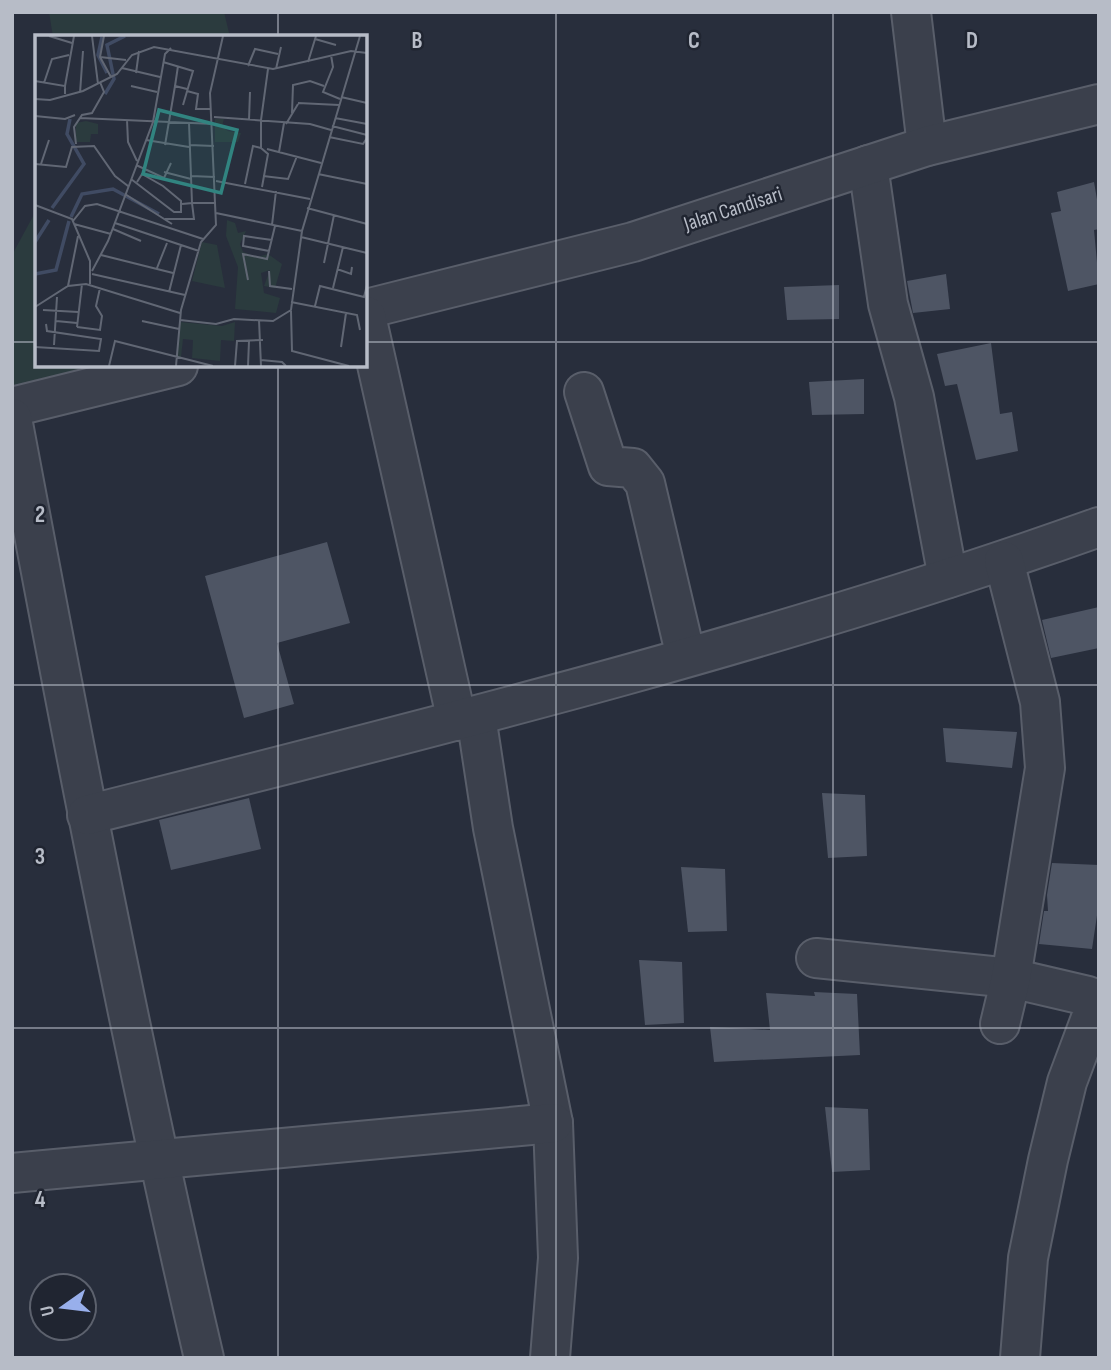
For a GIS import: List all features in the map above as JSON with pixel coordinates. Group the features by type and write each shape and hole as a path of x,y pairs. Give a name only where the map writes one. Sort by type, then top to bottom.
{"street":[{"path":"911,12 927,146"},
{"name":"Jalan Candisari","path":"368,308 633,242 927,146 1099,104"},
{"path":"868,165 888,304 914,397 948,578"},
{"path":"368,324 493,828 553,1123 558,1258 550,1358"},
{"path":"12,407 170,368"},
{"path":"584,392 608,466 633,468 643,479 686,657"},
{"path":"12,418 87,815 159,1162 204,1358"},
{"path":"87,815 466,718 799,627 1004,561 1099,527"},
{"path":"1000,1024 1011,978 1045,768 1040,702 1004,561"},
{"path":"816,958 1011,978 1088,996 1094,1010 1067,1083 1028,1258 1020,1358"},
{"path":"12,1173 159,1162 553,1123"}],"shaded area":[{"path":"49,12 224,12 230,35 53,35"},
{"path":"35,213 35,368 95,368 12,390 12,255"}],"building":[{"path":"1094,182 1099,211 1099,229 1094,230 1099,284 1068,291 1051,213 1061,211 1057,192"},
{"path":"946,274 950,309 913,313 907,281"},
{"path":"839,285 839,319 787,320 784,287"},
{"path":"991,343 1000,414 1012,412 1018,451 976,460 957,384 945,386 937,354"},
{"path":"864,379 864,414 812,415 809,382"},
{"path":"327,542 350,623 277,643 294,704 244,718 205,576"},
{"path":"1099,607 1099,648 1051,658 1042,620"},
{"path":"943,728 1017,732 1012,768 946,762"},
{"path":"822,793 865,795 867,856 828,858"},
{"path":"249,798 261,849 171,870 159,820"},
{"path":"1052,863 1099,865 1099,902 1092,949 1039,944 1044,911 1048,911 1047,895"},
{"path":"681,867 725,869 727,931 688,932"},
{"path":"639,960 682,962 684,1023 645,1025"},
{"path":"814,992 857,994 860,1055 714,1062 710,1027 770,1030 766,993 815,996"},
{"path":"825,1107 868,1109 870,1170 832,1172"}]}
